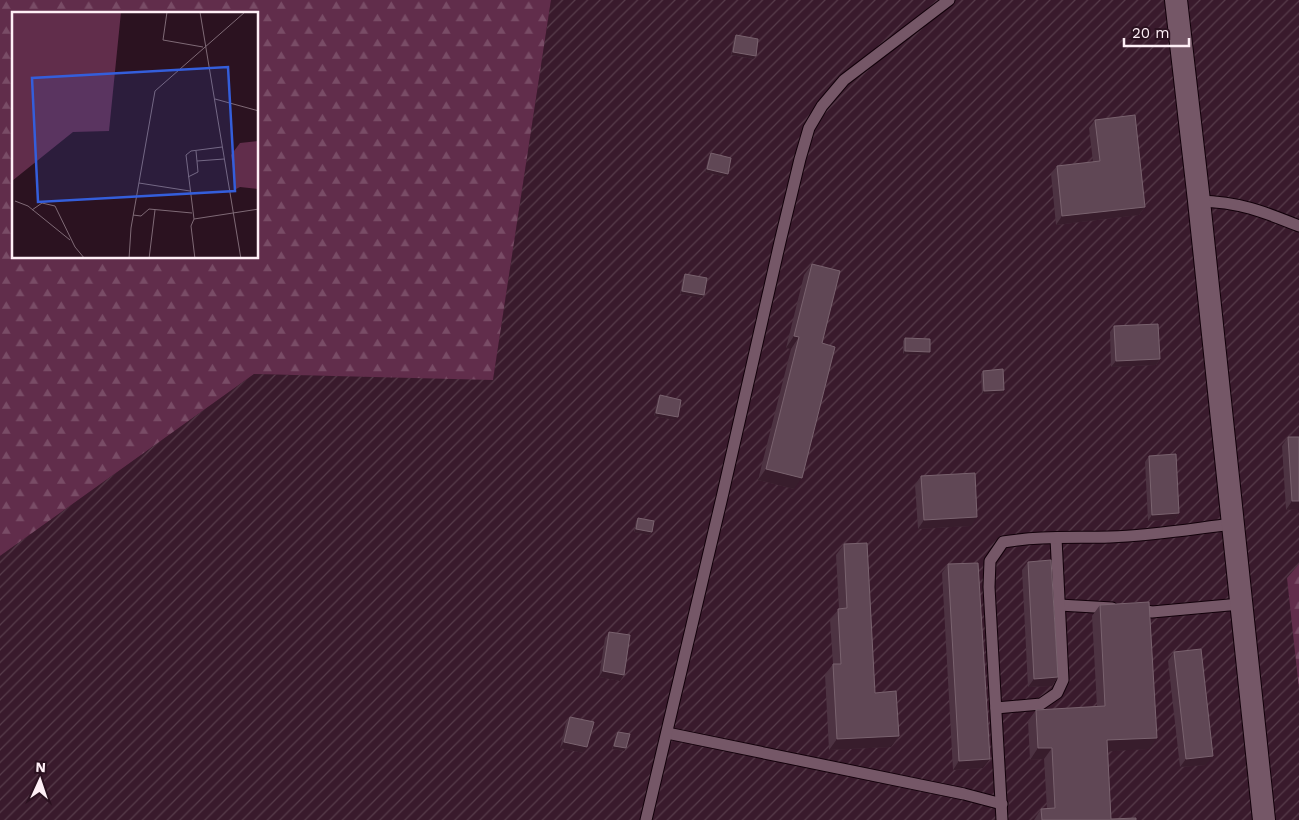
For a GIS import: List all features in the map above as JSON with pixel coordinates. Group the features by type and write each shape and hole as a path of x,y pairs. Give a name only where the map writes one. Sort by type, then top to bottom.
{"street":[{"path":"1176,0 1264,820"}],"lane":[{"path":"646,820 780,242 809,128 822,106 844,80 948,0"},
{"path":"1199,202 1222,202 1254,208 1299,226"},
{"path":"1002,820 989,587 990,561 1003,542 1026,538 1111,537 1154,534 1232,524"},
{"path":"996,708 1042,704 1057,693 1063,680 1056,538"},
{"path":"1059,605 1133,609 1152,612 1240,604"},
{"path":"667,733 964,794 1002,804"}],"shaded area":[{"path":"551,0 1299,0 1299,820 0,820 0,556 254,374 493,379"}],"green space":[{"path":"0,0 551,0 493,380 254,374 0,556"},
{"path":"1299,564 1299,689 1287,578"}],"building":[{"path":"736,35 758,39 756,56 733,52"},
{"path":"1135,115 1145,207 1062,216 1057,166 1100,161 1095,120"},
{"path":"711,153 731,158 728,174 707,169"},
{"path":"812,264 840,271 822,343 835,347 802,478 766,469 799,337 794,336"},
{"path":"685,274 707,278 704,295 682,291"},
{"path":"1158,324 1160,359 1116,361 1114,326"},
{"path":"905,338 930,339 930,352 905,351"},
{"path":"1003,369 1004,390 984,391 983,371"},
{"path":"660,395 681,400 678,417 656,413"},
{"path":"1288,437 1299,437 1299,501 1292,501"},
{"path":"1176,454 1179,513 1152,515 1149,456"},
{"path":"975,473 977,517 924,520 921,476"},
{"path":"638,518 654,521 652,532 636,529"},
{"path":"867,543 875,693 896,691 899,736 837,739 833,664 841,664 838,609 847,608 844,544"},
{"path":"1051,560 1058,677 1034,679 1028,562"},
{"path":"978,563 990,759 959,761 948,564"},
{"path":"1149,602 1157,738 1107,740 1111,819 1136,818 1136,820 1042,820 1041,809 1055,808 1052,748 1038,748 1036,710 1105,706 1100,605"},
{"path":"609,632 630,635 624,675 603,671"},
{"path":"1201,649 1213,756 1186,759 1174,652"},
{"path":"570,717 594,722 587,747 564,742"},
{"path":"618,732 630,734 626,748 614,746"}]}
